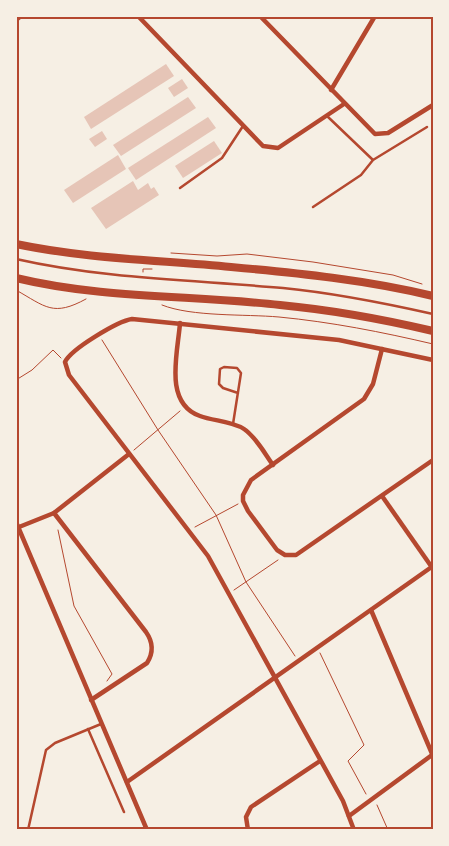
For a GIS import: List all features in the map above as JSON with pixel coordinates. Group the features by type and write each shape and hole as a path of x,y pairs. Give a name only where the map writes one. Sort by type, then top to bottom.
{"main road":[{"path":"16,244 79,256 231,267 340,279 433,296"},
{"path":"16,278 84,291 279,305 378,318 433,331"}],"street":[{"path":"16,20 21,16"},
{"path":"138,16 263,146 274,149 344,104"},
{"path":"260,16 371,132 379,135 388,133 433,105"},
{"path":"265,21 268,16"},
{"path":"331,90 376,16"},
{"path":"354,830 349,816 276,678 208,556 69,375 65,362 72,353 99,335 127,320 180,323 339,340 433,360"},
{"path":"180,323 176,382 178,394 184,407 199,416 233,425 248,433 273,465"},
{"path":"382,349 373,384 364,399 246,485 243,501 277,550 285,555 296,555 433,460"},
{"path":"19,527 54,512 129,454"},
{"path":"127,782 432,566 382,496"},
{"path":"54,512 146,632 152,644 152,653 147,663 91,700"},
{"path":"16,522 147,830"},
{"path":"349,816 432,756 371,610"},
{"path":"248,830 246,817 251,807 320,761"}],"lane":[{"path":"326,116 373,160"},
{"path":"180,188 222,158 243,126"},
{"path":"313,208 361,175 373,160 427,127"},
{"path":"16,259 90,273 286,288 355,298 433,314"},
{"path":"233,425 238,393 240,371 237,368 225,366 220,369 219,384 223,388 238,393"},
{"path":"28,830 46,750 55,743 101,724"},
{"path":"88,729 124,812"}],"path":[{"path":"171,253 217,256 247,254 312,262 393,275 428,286"},
{"path":"143,273 143,269 152,270 152,265"},
{"path":"16,290 56,310 72,307 90,298"},
{"path":"160,305 184,311 281,318 360,329 433,344"},
{"path":"99,335 158,430 216,515 246,582 299,662"},
{"path":"16,380 32,370 53,350 65,362"},
{"path":"129,454 184,407"},
{"path":"188,530 243,501"},
{"path":"54,512 74,606 112,674 107,681"},
{"path":"229,593 285,555"},
{"path":"318,648 364,745 348,761 388,830"}],"building":[{"path":"166,64 174,76 91,129 84,117"},
{"path":"182,79 188,88 174,97 168,88"},
{"path":"188,97 196,108 121,156 113,145"},
{"path":"208,117 216,128 136,180 128,168"},
{"path":"102,131 107,139 95,147 89,139"},
{"path":"214,141 222,153 183,178 175,166"},
{"path":"118,155 126,169 73,203 64,190"},
{"path":"133,181 138,190 148,183 151,189 154,187 159,195 106,229 91,208"}]}
